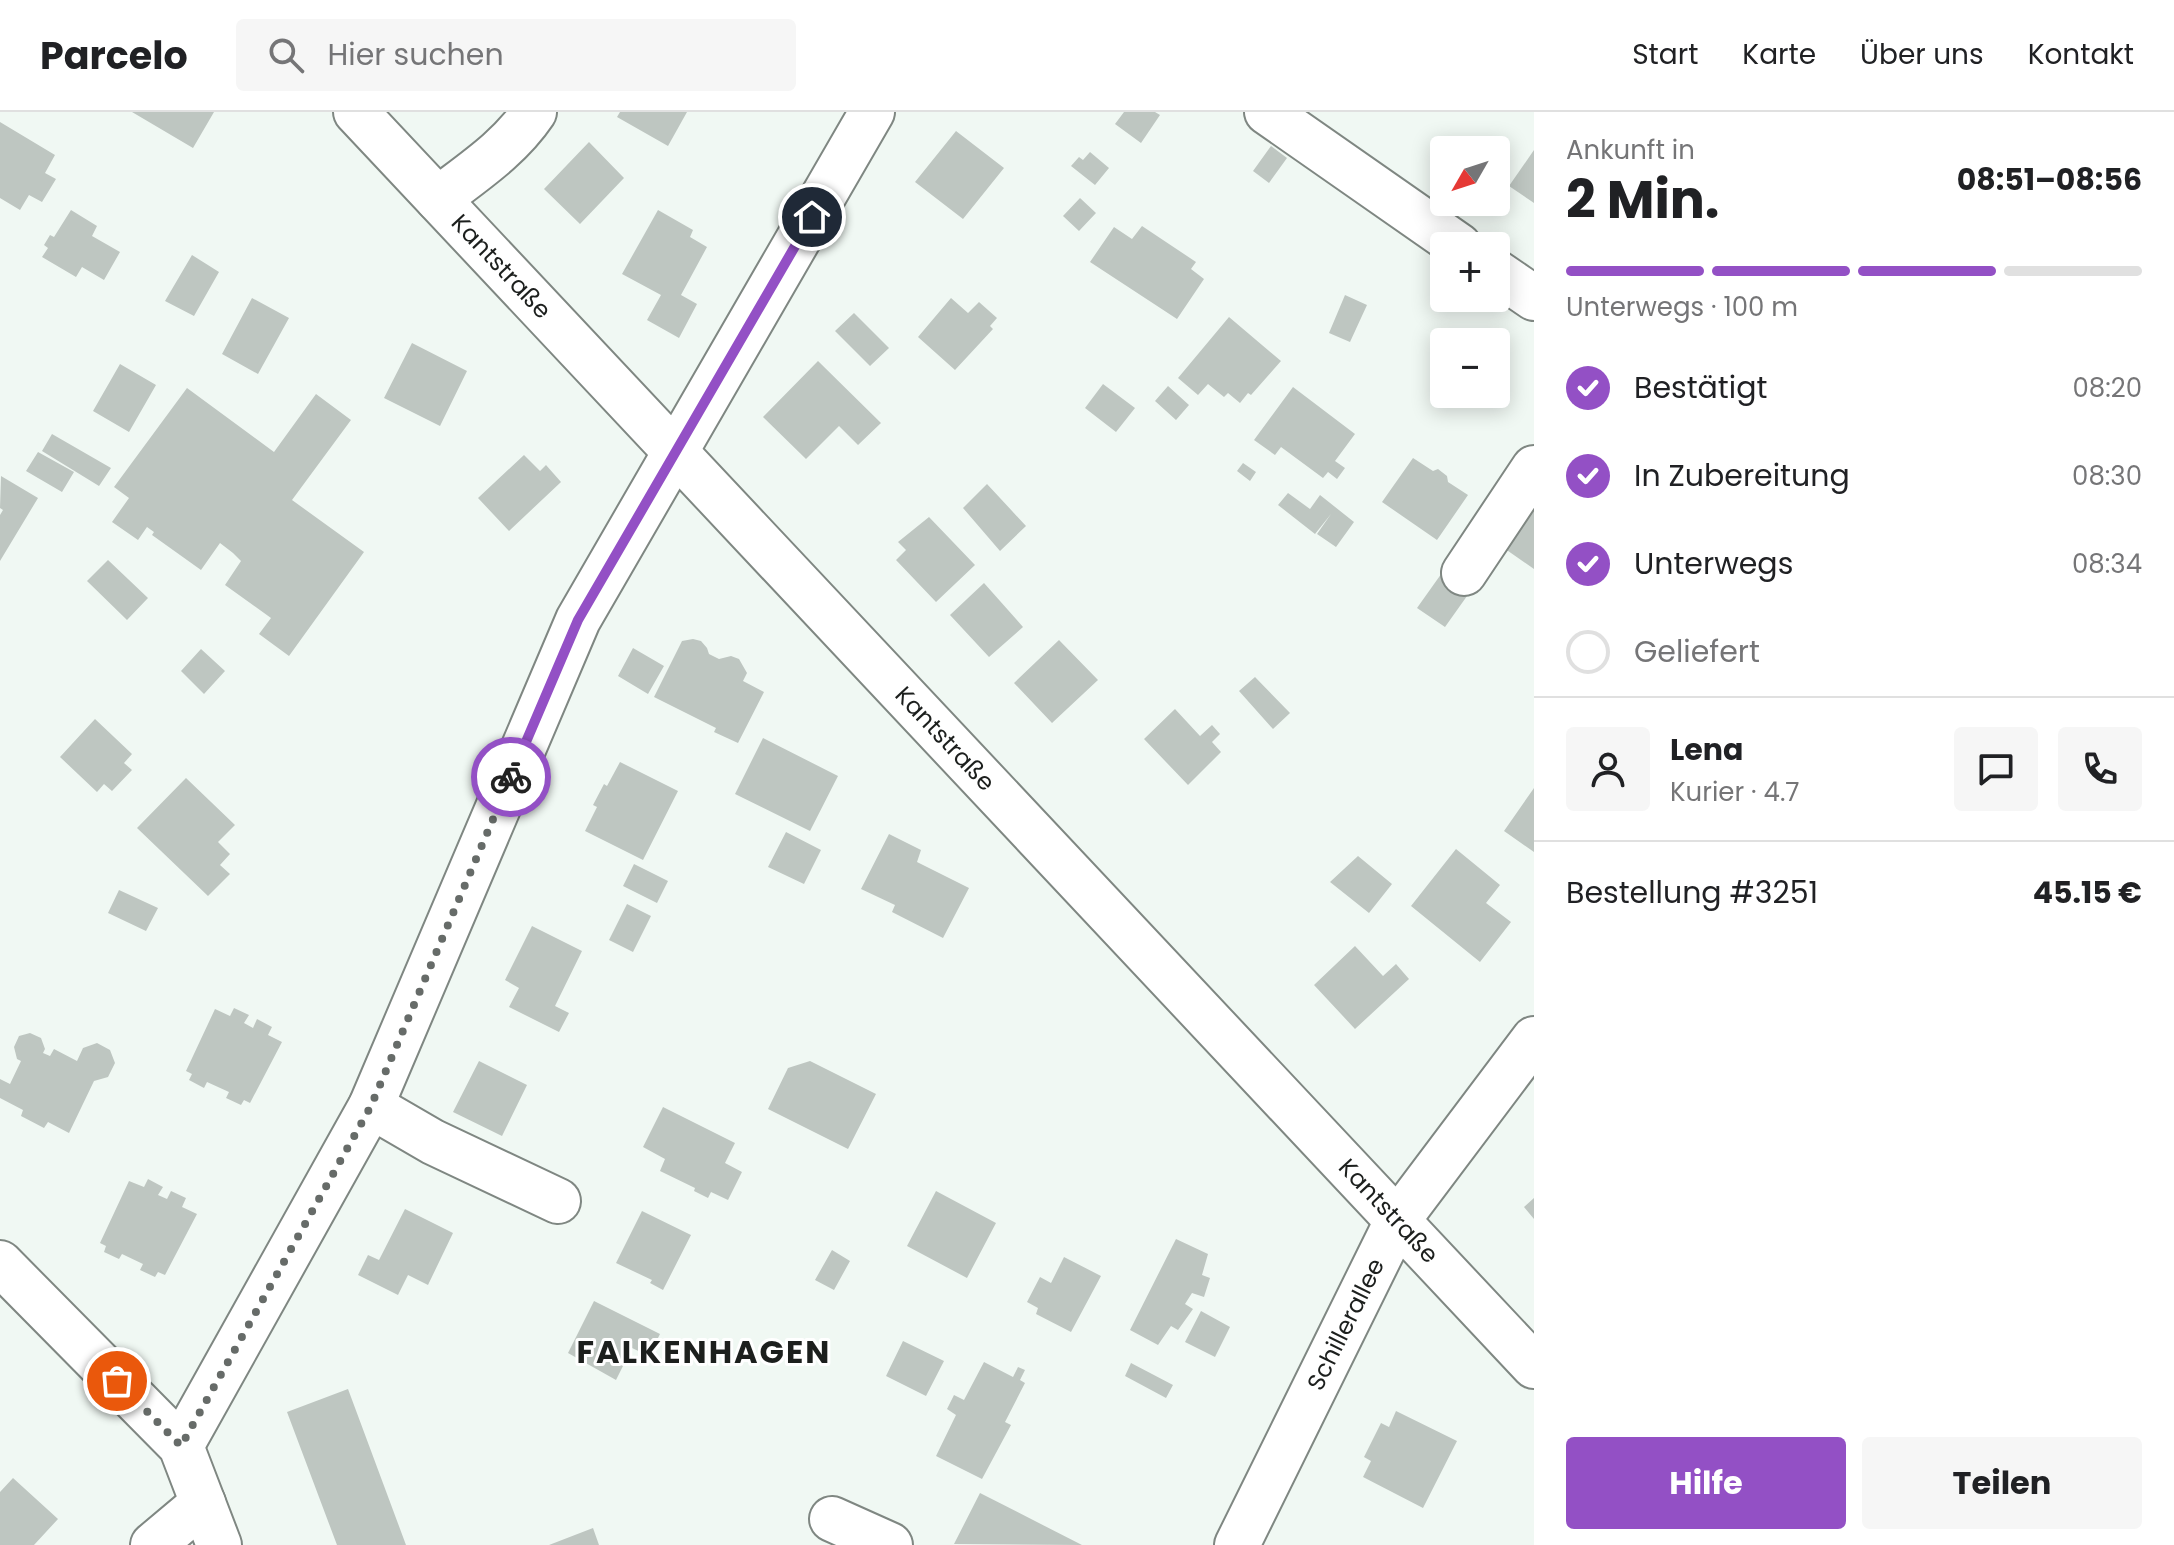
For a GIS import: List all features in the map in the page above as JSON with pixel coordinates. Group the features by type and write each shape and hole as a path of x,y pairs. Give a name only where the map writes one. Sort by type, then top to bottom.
{"street":[{"name":"Kantstraße","path":"356,112 1534,1366"},
{"path":"438,199 497,156 534,112"},
{"path":"181,1446 371,1106 578,620 872,112"},
{"path":"1267,112 1439,232"},
{"path":"1510,282 1534,298"},
{"path":"1464,573 1534,468"},
{"name":"Schillerallee","path":"1237,1545 1397,1221 1534,1039"},
{"path":"371,1106 433,1142 558,1201"},
{"path":"0,1263 181,1446 219,1545"},
{"path":"153,1545 203,1503"},
{"path":"832,1519 890,1545"}],"building":[{"path":"132,112 214,112 193,148"},
{"path":"620,112 687,112 668,146 617,117"},
{"path":"1124,112 1155,112 1160,115 1141,143 1115,124"},
{"path":"0,122 55,155 45,173 56,179 42,202 29,195 20,210 0,198"},
{"path":"956,131 1004,168 963,219 915,182"},
{"path":"589,142 624,178 580,224 544,189"},
{"path":"1271,146 1287,158 1269,183 1253,171"},
{"path":"1534,150 1534,203 1510,185"},
{"path":"1090,152 1109,168 1095,185 1071,166 1079,157 1083,160"},
{"path":"1080,198 1096,213 1079,231 1063,216"},
{"path":"71,210 97,226 92,236 120,252 104,280 82,267 76,277 42,257 48,248 44,245 50,235 54,237"},
{"path":"658,210 693,230 690,237 707,247 681,295 697,304 679,338 647,320 661,295 622,274"},
{"path":"1142,226 1196,262 1191,269 1204,279 1177,319 1090,262 1114,227 1132,239"},
{"path":"192,255 219,272 194,316 165,301"},
{"path":"1345,295 1367,305 1350,342 1329,333"},
{"path":"252,298 289,318 258,374 222,354"},
{"path":"951,298 968,313 979,302 997,318 990,326 993,329 955,370 918,337"},
{"path":"854,313 889,348 870,366 835,331"},
{"path":"1229,317 1281,361 1240,403 1228,393 1224,397 1208,384 1198,395 1178,378"},
{"path":"412,343 467,371 440,426 384,398"},
{"path":"818,361 881,423 858,445 839,426 806,459 763,417"},
{"path":"120,364 156,385 129,432 93,411"},
{"path":"1103,384 1135,408 1116,432 1085,408"},
{"path":"1168,386 1189,405 1176,420 1155,401"},
{"path":"1293,387 1355,434 1335,461 1345,468 1337,479 1328,472 1323,478 1281,447 1275,455 1254,440"},
{"path":"187,388 274,452 316,394 351,420 292,500 364,552 289,656 259,634 271,618 225,585 241,561 220,543 201,570 152,535 154,532 147,527 138,540 112,522 129,498 114,487"},
{"path":"52,434 111,468 99,486 42,451"},
{"path":"38,452 74,472 62,492 26,471"},
{"path":"524,455 540,471 546,465 561,482 509,531 478,498"},
{"path":"1413,458 1433,471 1438,469 1447,476 1448,482 1468,495 1437,540 1382,502"},
{"path":"1243,463 1256,472 1250,481 1237,471"},
{"path":"1,476 38,498 0,561 0,515 3,510 0,508"},
{"path":"987,484 1026,526 1000,551 963,508"},
{"path":"1288,493 1310,509 1320,495 1354,522 1336,547 1317,534 1331,514 1315,534 1278,505"},
{"path":"1534,499 1534,569 1501,546"},
{"path":"929,517 975,565 936,602 896,560 906,550 898,542"},
{"path":"108,560 148,598 127,620 87,581"},
{"path":"1444,570 1472,589 1445,627 1417,608"},
{"path":"984,583 1023,627 989,657 950,615"},
{"path":"1059,640 1098,680 1052,723 1014,683"},
{"path":"682,641 701,641 709,654 719,659 731,656 739,659 747,673 743,681 764,692 738,743 714,732 716,728 654,697"},
{"path":"633,648 664,666 648,694 618,676"},
{"path":"201,649 225,671 204,694 181,671"},
{"path":"1255,677 1290,713 1273,729 1239,691"},
{"path":"1175,709 1200,736 1212,725 1220,734 1212,742 1221,752 1188,785 1144,739"},
{"path":"95,719 132,754 124,763 132,770 112,791 104,784 97,792 60,757"},
{"path":"763,738 838,776 810,831 735,794"},
{"path":"620,762 678,791 643,860 585,831 597,807 593,805"},
{"path":"186,778 235,825 218,842 230,854 220,865 230,874 208,896 137,828"},
{"path":"1534,788 1534,852 1504,831"},
{"path":"786,832 821,850 804,884 768,867"},
{"path":"889,834 921,850 917,862 969,888 943,938 892,912 895,905 861,889"},
{"path":"1456,849 1500,885 1486,903 1511,922 1480,962 1411,906"},
{"path":"1358,856 1392,884 1369,913 1330,882"},
{"path":"634,864 668,881 657,903 623,886"},
{"path":"119,890 158,908 146,931 108,913"},
{"path":"627,904 651,916 633,952 609,940"},
{"path":"532,926 582,951 555,1006 569,1013 559,1032 509,1007 519,988 505,980"},
{"path":"1355,946 1383,976 1396,964 1409,979 1355,1029 1314,985"},
{"path":"234,1008 249,1015 244,1023 253,1028 257,1019 272,1027 268,1035 282,1042 250,1103 244,1100 241,1105 226,1098 229,1092 207,1082 204,1088 189,1080 192,1074 186,1071 215,1009 230,1016"},
{"path":"30,1033 41,1038 45,1049 43,1053 50,1056 54,1049 77,1061 83,1048 97,1043 110,1050 115,1063 108,1077 94,1081 69,1133 48,1122 44,1128 21,1116 23,1110 0,1098 0,1079 10,1084 21,1061 17,1059 14,1047 19,1036"},
{"path":"479,1061 527,1085 502,1136 453,1112"},
{"path":"810,1061 876,1094 848,1149 768,1109 788,1068"},
{"path":"663,1107 735,1143 725,1163 742,1172 728,1200 711,1192 708,1198 660,1171 665,1159 643,1147"},
{"path":"148,1179 163,1187 158,1195 167,1199 171,1191 186,1198 182,1207 197,1214 165,1275 158,1272 155,1277 140,1270 143,1264 122,1254 119,1259 104,1252 106,1246 100,1243 129,1181 144,1187"},
{"path":"936,1191 996,1223 967,1278 907,1246"},
{"path":"1534,1198 1534,1219 1524,1207"},
{"path":"405,1209 453,1233 428,1285 408,1275 398,1295 358,1275 368,1255 379,1260"},
{"path":"642,1211 691,1235 663,1290 650,1283 652,1280 616,1263"},
{"path":"1176,1239 1208,1254 1202,1275 1210,1278 1204,1297 1192,1293 1185,1304 1193,1309 1178,1330 1171,1326 1158,1345 1130,1330"},
{"path":"832,1250 850,1261 834,1290 815,1280"},
{"path":"1064,1257 1101,1276 1071,1332 1036,1314 1038,1308 1027,1302 1040,1277 1051,1283"},
{"path":"594,1301 660,1334 649,1356 632,1348 616,1380 568,1353"},
{"path":"1201,1311 1230,1327 1215,1357 1185,1342"},
{"path":"903,1341 944,1361 926,1396 886,1376"},
{"path":"984,1362 1013,1377 1018,1367 1025,1370 1020,1380 1025,1383 1005,1422 1011,1425 982,1479 936,1456 956,1415 947,1409 954,1395 964,1400"},
{"path":"1131,1363 1173,1385 1166,1398 1125,1376"},
{"path":"348,1389 406,1545 337,1545 287,1412"},
{"path":"1396,1411 1457,1441 1423,1508 1363,1477 1371,1461 1364,1457 1381,1423 1389,1427"},
{"path":"13,1478 58,1519 34,1545 0,1545 0,1492"},
{"path":"980,1493 1082,1545 954,1544"},
{"path":"593,1528 599,1545 549,1545"}],"way so far":[{"path":"117,1381 181,1446 371,1106 511,777"}],"district":[{"name":"FALKENHAGEN","path":"704,1352"}],"route":[{"path":"511,777 578,620 812,217"}]}
